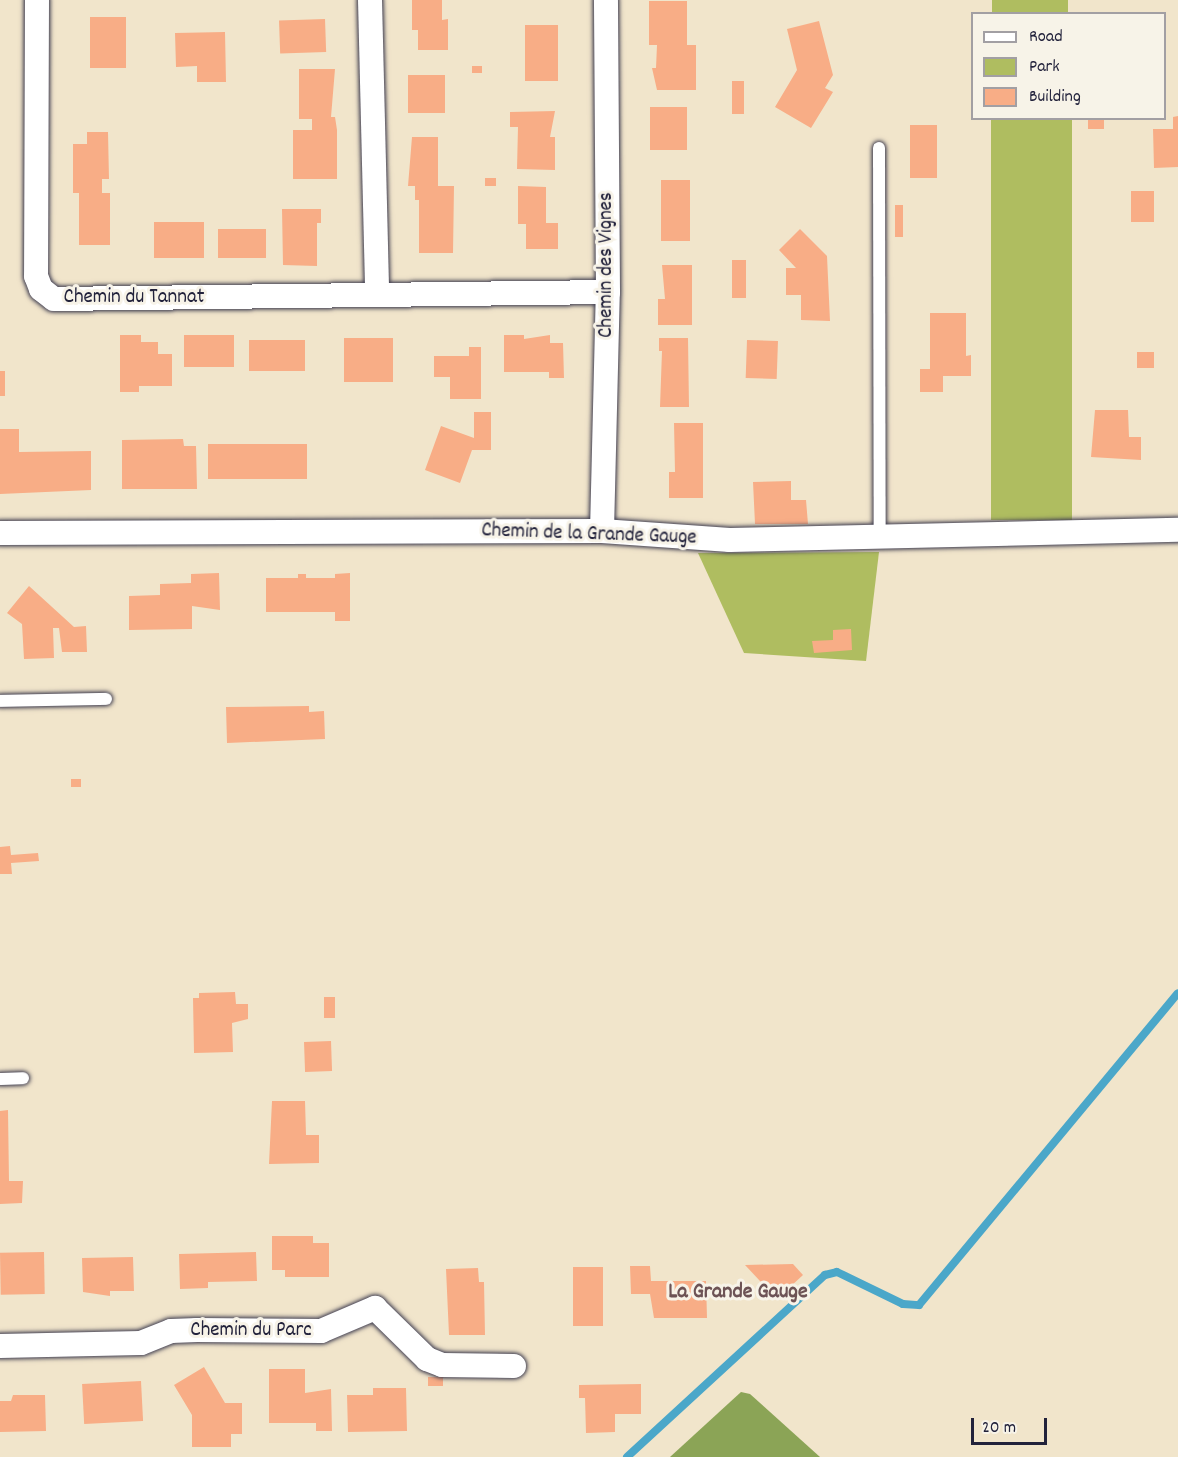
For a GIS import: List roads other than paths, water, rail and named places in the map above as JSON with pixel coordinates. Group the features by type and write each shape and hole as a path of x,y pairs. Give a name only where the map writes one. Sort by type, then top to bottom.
{"street":[{"name":"Chemin du Tannat","path":"37,0 36,276 48,296 62,302 608,292"},
{"path":"370,0 377,295"},
{"name":"Chemin des Vignes","path":"602,531 608,292 606,0"},
{"name":"Chemin de la Grande Gauge","path":"0,533 602,531 730,540 1178,530"},
{"name":"Chemin du Parc","path":"0,1346 141,1343 171,1331 321,1331 375,1308 427,1359 442,1365 514,1366"}],"lane":[{"path":"879,148 880,537"},
{"path":"0,701 106,699"},
{"path":"0,1079 23,1078"}],"waterway":[{"path":"627,1457 825,1275 837,1272 903,1304 919,1305 1178,993"}],"district":[{"name":"La Grande Gauge","path":"738,1293"}]}
